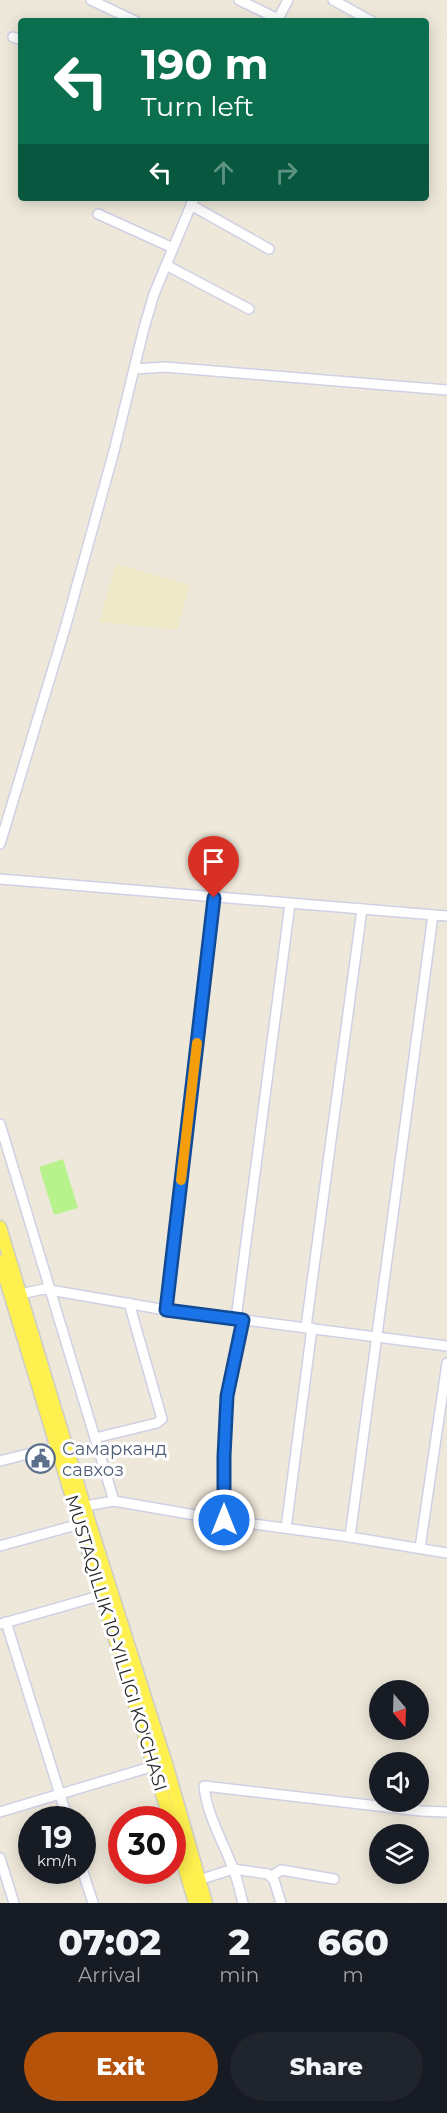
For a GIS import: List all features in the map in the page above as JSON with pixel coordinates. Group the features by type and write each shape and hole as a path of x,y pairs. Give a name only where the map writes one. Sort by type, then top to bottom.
{"main road":[{"name":"MUSTAQILLIK 10-YILLIGI KO'CHASI","path":"0,1227 25,1292 166,1806"},
{"name":"MUSTAQILLIK 10-YILLIGI KO'CHASI","path":"0,1261 80,1524 166,1763 206,1903"},
{"path":"186,1873 195,1903"}],"street":[{"path":"92,0 129,18"},
{"path":"239,0 274,18"},
{"path":"279,18 288,0"},
{"path":"333,0 366,18"},
{"path":"0,844 66,625 154,294 193,201 268,249"},
{"path":"98,214 173,248"},
{"path":"166,265 249,309"},
{"path":"135,369 165,367 447,390"},
{"path":"0,879 447,916"},
{"path":"166,1310 214,898"},
{"path":"224,1520 227,1396 240,1320 290,904"},
{"path":"286,1528 362,909"},
{"path":"350,1537 433,915"},
{"path":"0,1124 48,1289 114,1501"},
{"path":"25,1292 48,1289 166,1310 447,1346"},
{"path":"95,1438 157,1423 162,1419 129,1303"},
{"path":"420,1548 447,1363"},
{"path":"0,1461 56,1447"},
{"path":"85,1506 114,1501 224,1520 447,1553"},
{"path":"0,1546 80,1524"},
{"path":"64,1806 3,1623 106,1594"},
{"path":"0,1812 154,1766"},
{"path":"243,1903 233,1869 208,1808 204,1786 447,1812"},
{"path":"0,1858 14,1903"},
{"path":"199,1880 233,1869 272,1876 280,1870 333,1879"},
{"path":"272,1876 281,1903"},
{"path":"87,1884 93,1903"}],"shaded area":[{"path":"116,564 190,585 177,630 99,622"}],"green space":[{"path":"63,1159 78,1208 54,1215 39,1167"}],"slow traffic":[{"path":"181,1180 197,1043"}],"place":[{"name":"Самарканд савхоз","path":"41,1459"}],"route":[{"path":"214,898 166,1310 243,1320 227,1396 224,1520"}]}
